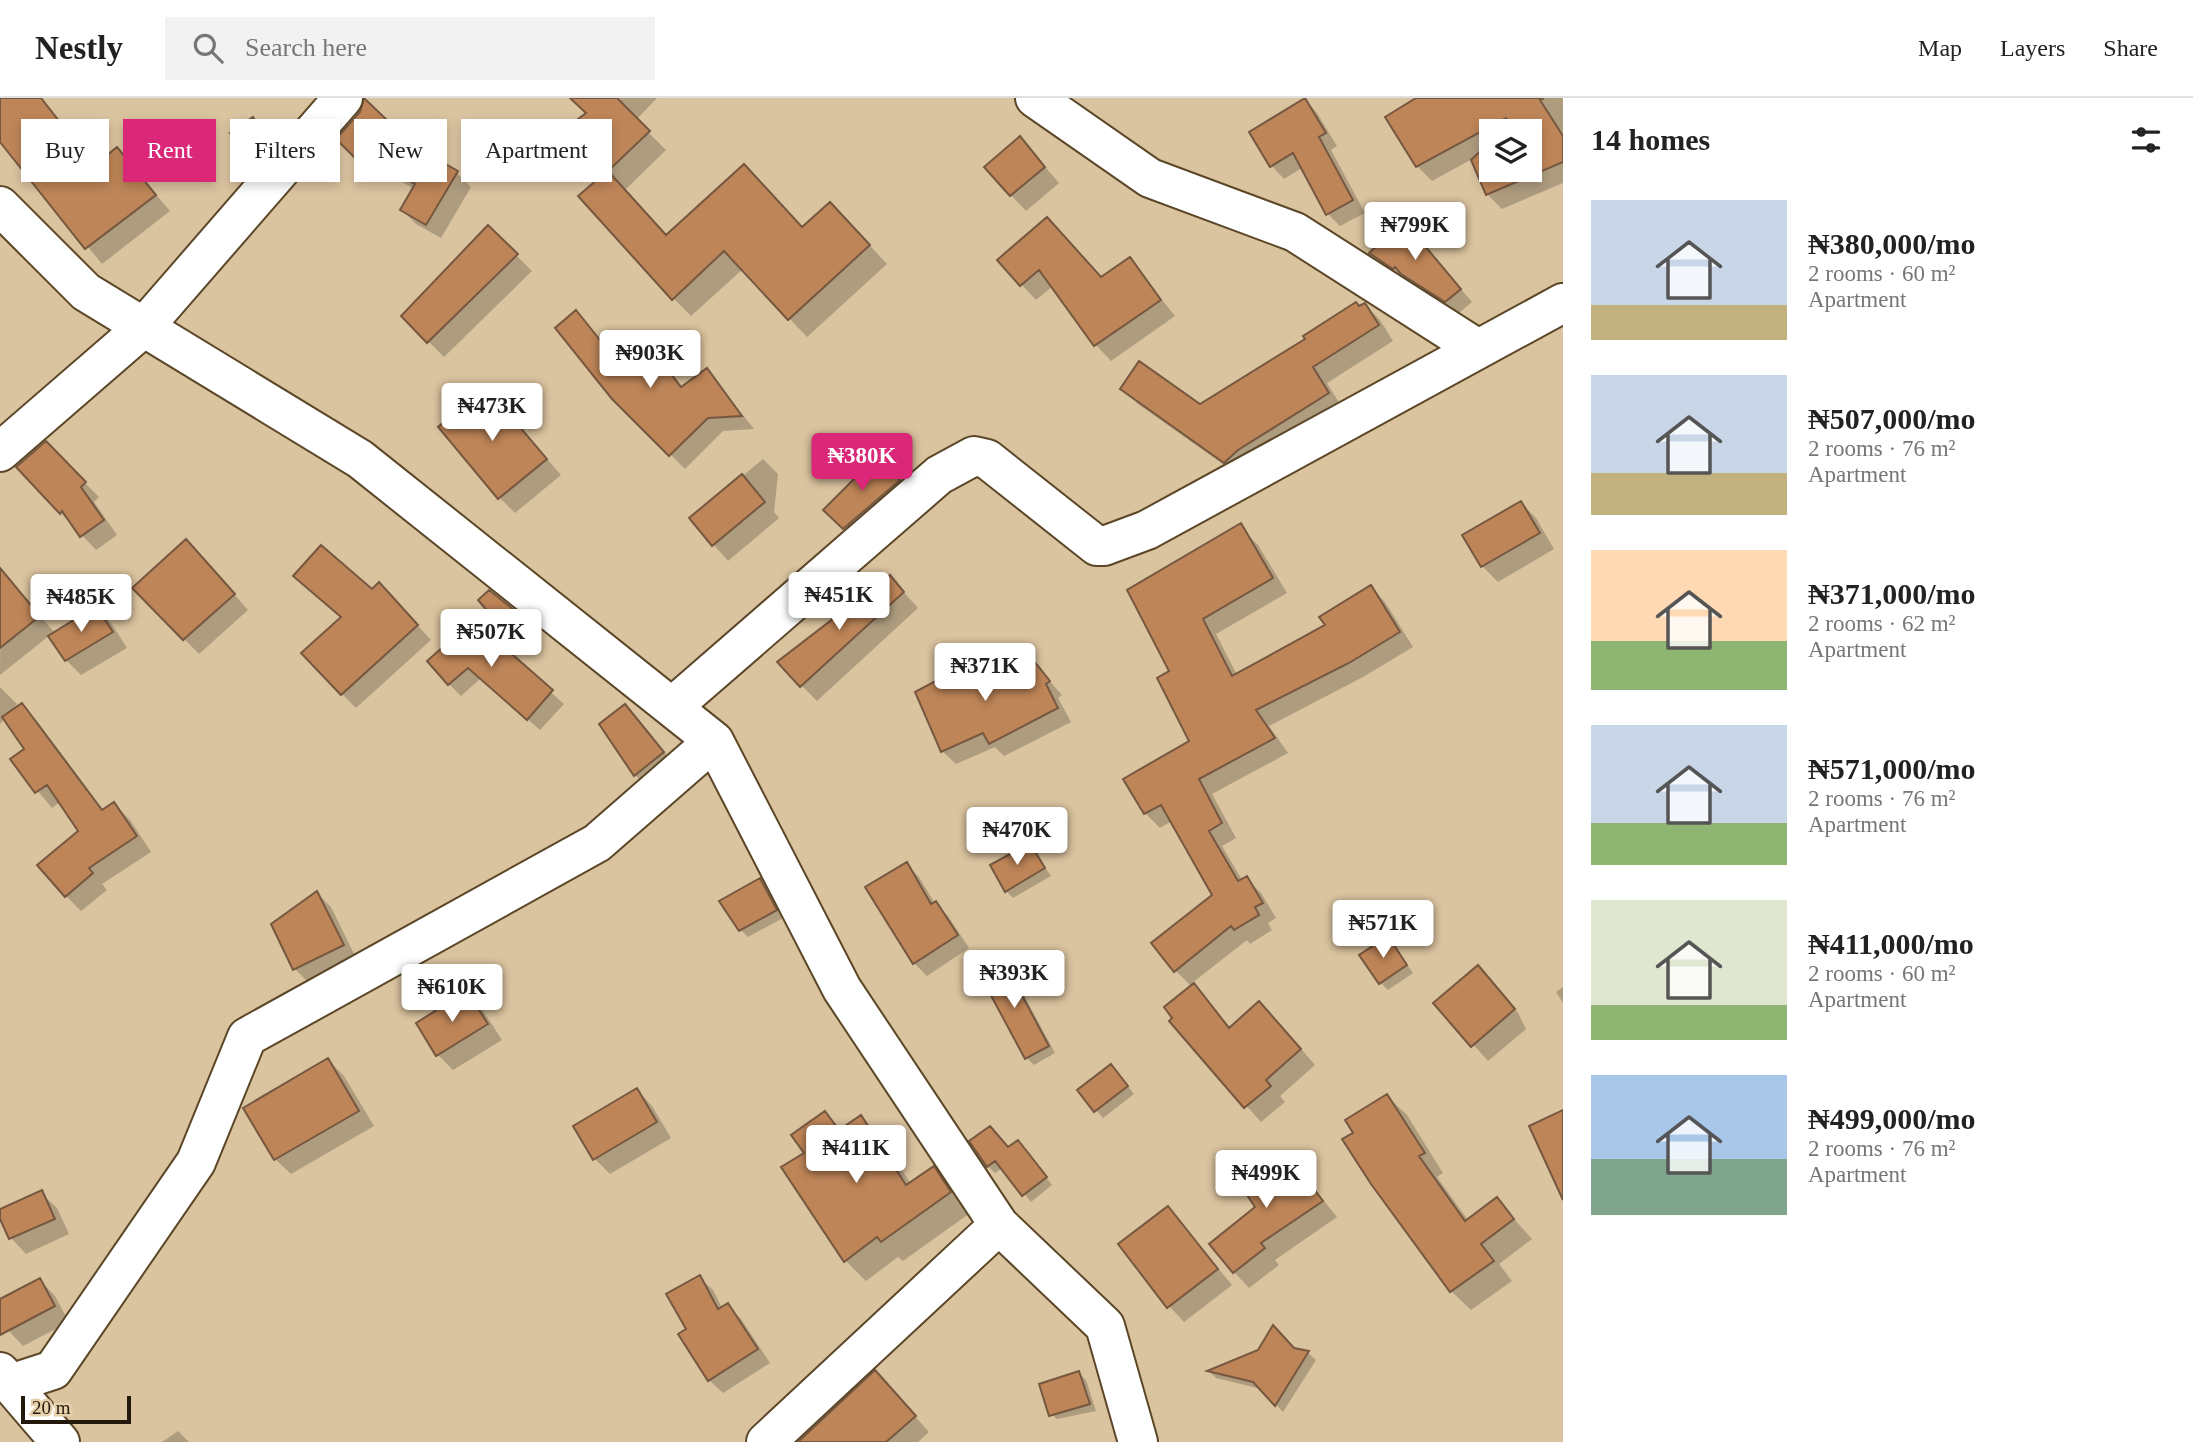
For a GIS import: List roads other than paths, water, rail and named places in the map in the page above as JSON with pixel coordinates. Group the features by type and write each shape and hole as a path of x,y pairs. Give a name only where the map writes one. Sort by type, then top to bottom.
{"street":[{"path":"0,452 144,328 343,98"},
{"path":"1035,98 1150,178 1295,232 1478,349"},
{"path":"0,206 86,292 360,459 714,741 842,989 999,1225 1105,1326 1138,1442"},
{"path":"672,707 939,475 974,456 987,459 1097,547 1104,547 1147,530 1563,303"},
{"path":"5,1378 53,1370 196,1162 247,1037 597,844 714,741"},
{"path":"766,1442 999,1225"},
{"path":"5,1378 60,1442"}]}
